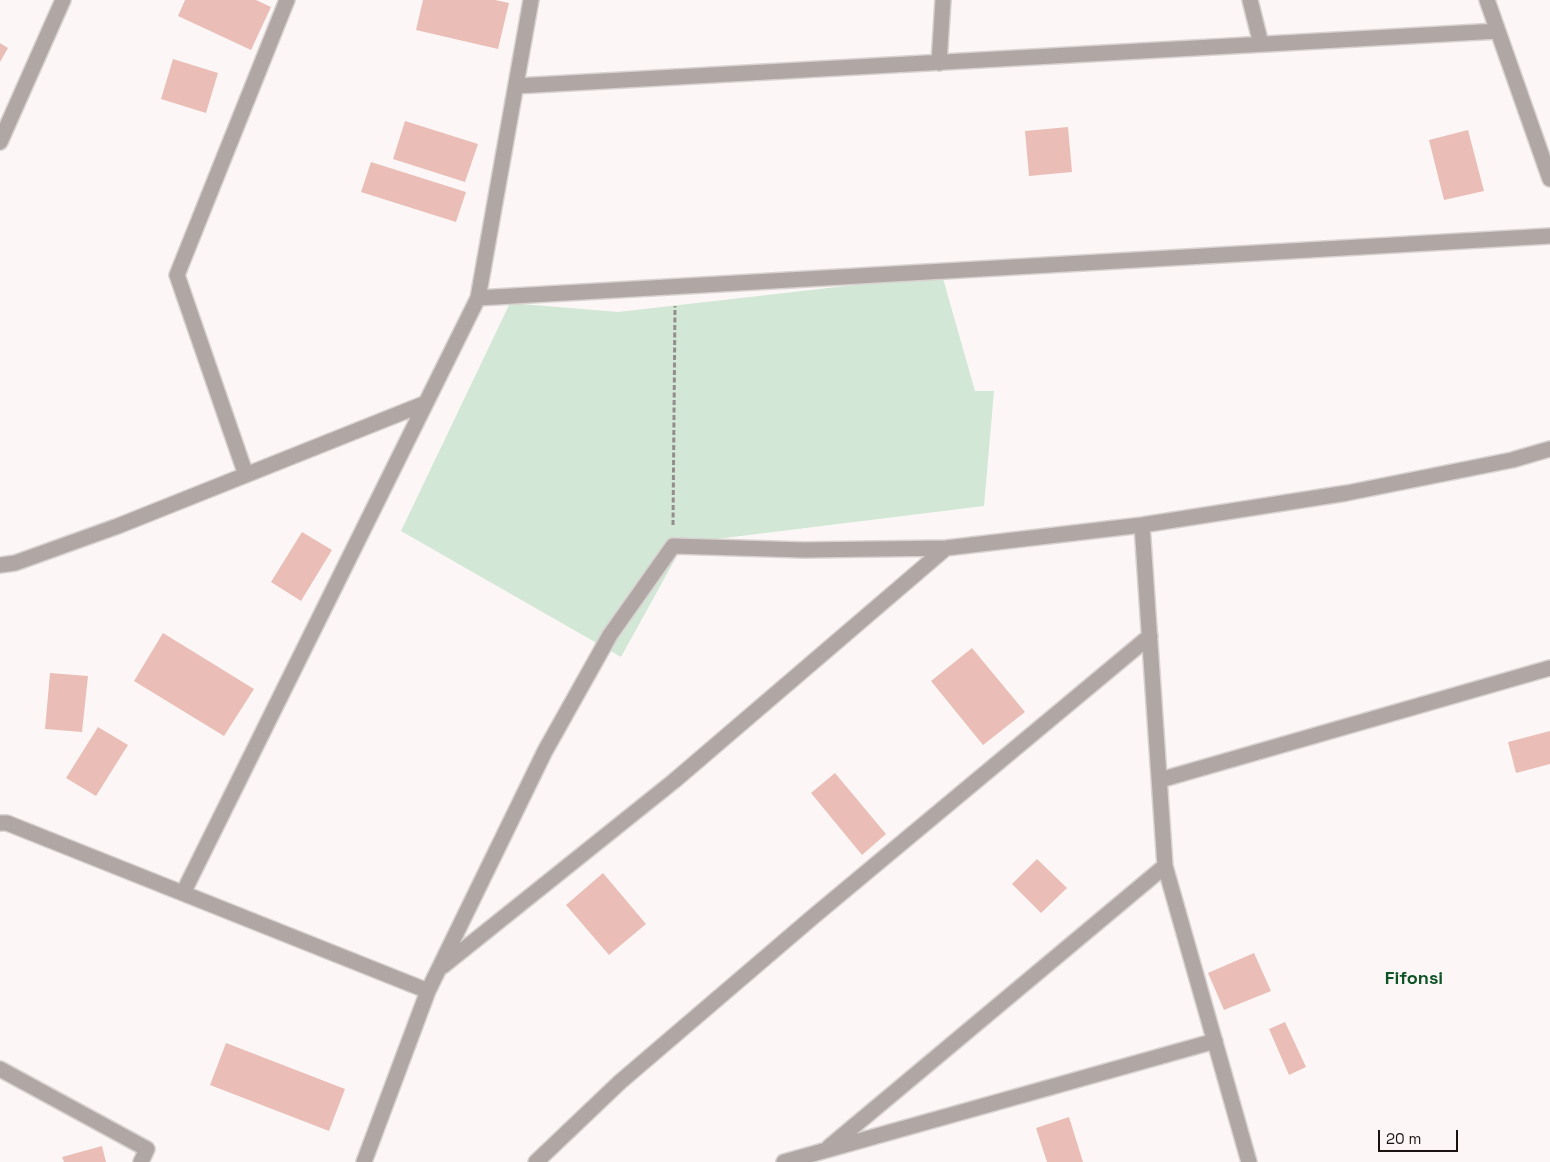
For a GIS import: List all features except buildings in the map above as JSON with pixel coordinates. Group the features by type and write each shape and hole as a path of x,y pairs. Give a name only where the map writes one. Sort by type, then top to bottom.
{"street":[{"path":"0,142 63,0"},
{"path":"246,475 177,275 287,0"},
{"path":"183,893 478,298 531,0"},
{"path":"939,63 943,0"},
{"path":"1250,0 1261,44"},
{"path":"1487,0 1550,178"},
{"path":"516,86 1498,31"},
{"path":"478,298 1550,236"},
{"path":"0,565 15,563 118,526 426,403"},
{"path":"364,1162 428,991 545,751 610,635 673,546 804,550 946,548 1142,525 1347,493 1512,460 1550,449"},
{"path":"1142,525 1165,866 1249,1162"},
{"path":"440,969 674,781 946,548"},
{"path":"536,1162 620,1082 814,916 1150,636"},
{"path":"1160,780 1550,668"},
{"path":"0,837 4,823 428,991"},
{"path":"825,1150 1165,866"},
{"path":"784,1162 1215,1041"},
{"path":"0,1069 147,1149 141,1162"}],"path":[{"path":"673,546 675,286"}],"green space":[{"path":"942,275 975,391 994,391 984,506 684,543 621,657 401,531 510,303 618,312"}],"district":[{"name":"Fifonsi","path":"1414,979"}]}
